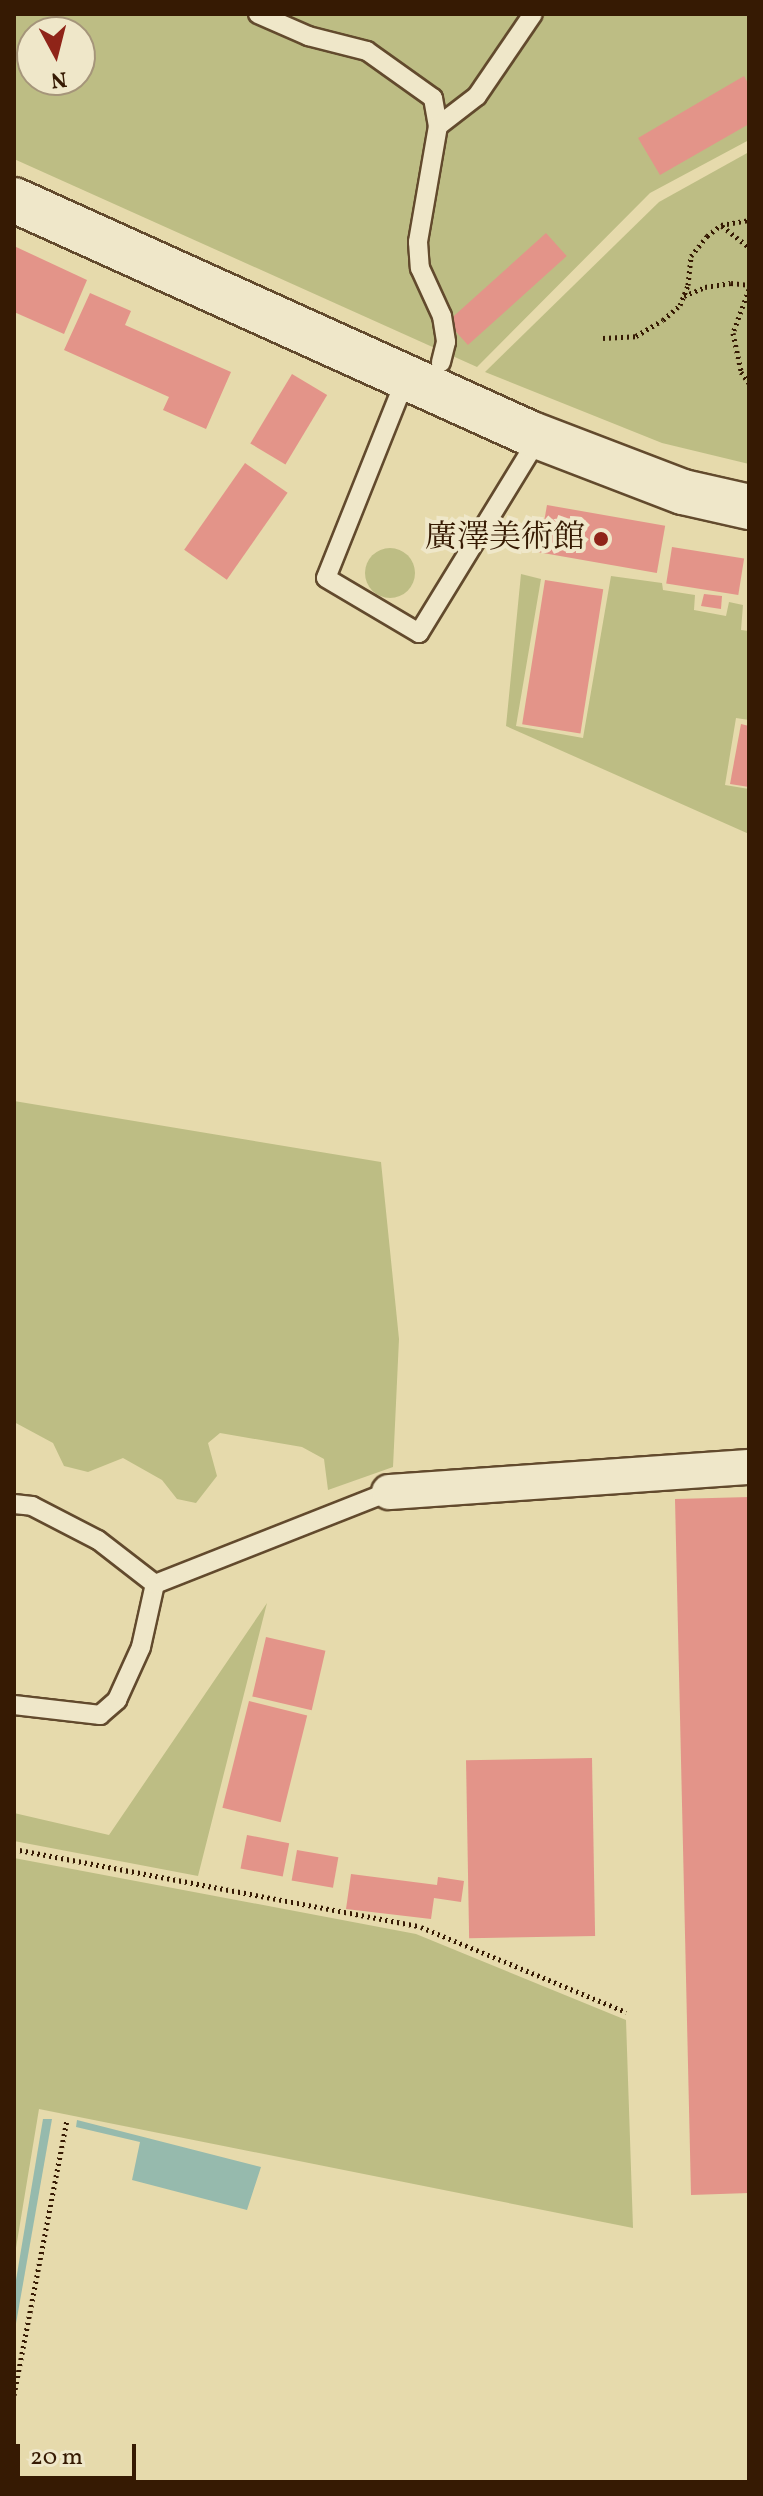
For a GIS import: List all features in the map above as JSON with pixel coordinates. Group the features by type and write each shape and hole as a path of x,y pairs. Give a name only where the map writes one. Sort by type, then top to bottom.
{"street":[{"path":"14,200 423,370 539,437 683,492 749,507"},
{"path":"389,1492 749,1467"}],"lane":[{"path":"438,126 477,96 533,14"},
{"path":"258,15 308,36 367,51 433,98 438,126 418,242 420,268 442,316 446,342 423,370 326,578 419,633 539,437"},
{"path":"155,1584 389,1492"},
{"path":"14,1504 32,1506 98,1540 155,1584"},
{"path":"14,1705 100,1715 117,1700 141,1647 155,1584"}],"path":[{"path":"603,338 636,336 680,305 691,256 707,236 721,225 749,220"},
{"path":"721,225 749,247"},
{"path":"684,296 705,287 749,287 733,333 741,372 749,383"},
{"path":"14,1849 421,1927 626,2012"},
{"path":"14,2395 67,2119"}],"green space":[{"path":"14,14 749,14 749,140 650,193 477,367 14,159"},
{"path":"749,152 749,464 662,443 485,372 659,202"},
{"path":"390,548 408,555 415,573 408,591 390,598 372,591 365,573 372,555"},
{"path":"521,574 541,579 516,726 583,738 611,576 662,583 663,590 695,595 694,610 726,616 729,602 743,605 741,630 749,631 749,720 736,718 725,785 749,789 749,834 506,726"},
{"path":"14,1101 381,1162 399,1339 393,1467 328,1490 324,1459 302,1447 220,1433 208,1443 217,1476 196,1503 177,1499 162,1480 123,1458 88,1472 64,1466 53,1443 14,1422"},
{"path":"267,1603 198,1876 14,1841 14,1813 109,1835"},
{"path":"14,1858 416,1934 626,2020 633,2228 39,2109 14,2260"}],"water":[{"path":"43,2119 52,2119 14,2335 14,2292"},
{"path":"77,2120 261,2167 247,2210 132,2180 140,2142 76,2127"}],"building":[{"path":"744,76 749,85 749,124 660,175 638,138"},
{"path":"546,233 567,256 468,345 447,322"},
{"path":"14,246 87,280 64,334 14,312"},
{"path":"90,293 131,311 125,325 231,372 206,429 163,410 169,397 64,350"},
{"path":"292,374 327,395 285,465 250,443"},
{"path":"245,463 288,493 227,580 184,550"},
{"name":"廣澤美術館","path":"547,505 665,526 657,573 539,552"},
{"path":"672,547 744,558 738,595 666,584"},
{"path":"545,580 603,589 580,733 522,724"},
{"path":"704,594 722,596 721,609 701,606"},
{"path":"741,724 749,726 749,787 730,784"},
{"path":"749,1497 749,2193 691,2195 675,1499"},
{"path":"266,1637 325,1651 312,1710 252,1696"},
{"path":"249,1701 307,1716 281,1822 222,1808"},
{"path":"592,1758 595,1936 469,1938 466,1760"},
{"path":"247,1835 289,1843 283,1877 241,1868"},
{"path":"297,1850 338,1857 333,1888 292,1881"},
{"path":"351,1874 437,1885 438,1877 464,1881 461,1902 434,1898 431,1919 346,1909"}],"place":[{"name":"廣澤美術館","path":"601,539"}]}
